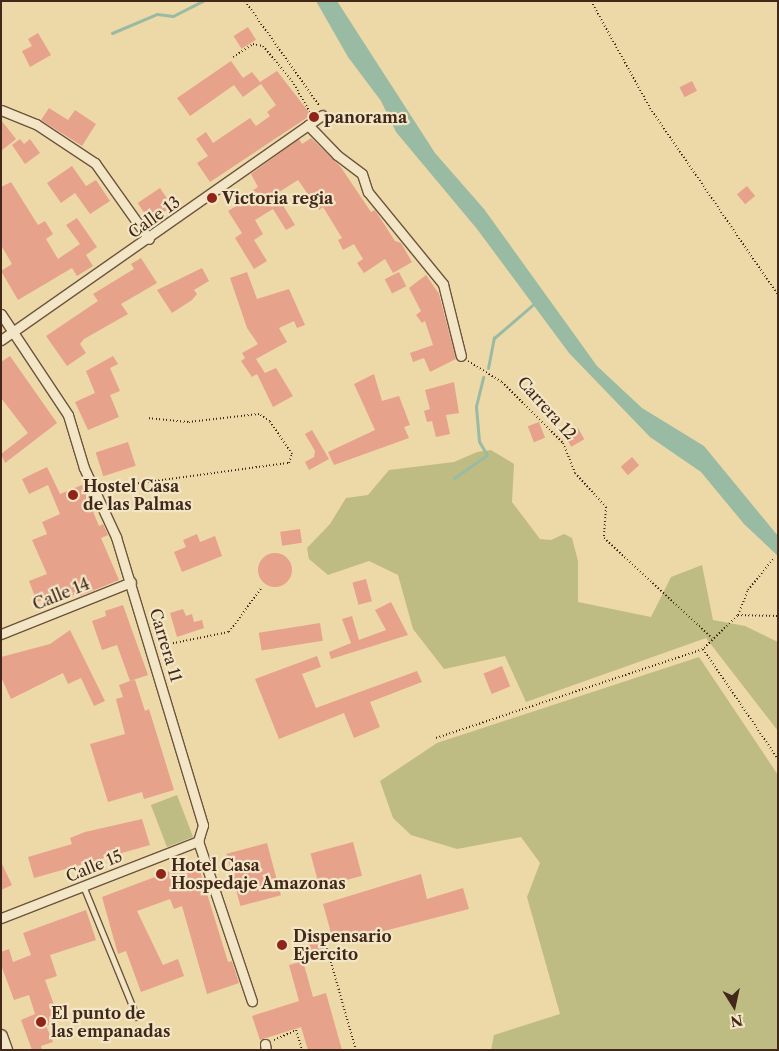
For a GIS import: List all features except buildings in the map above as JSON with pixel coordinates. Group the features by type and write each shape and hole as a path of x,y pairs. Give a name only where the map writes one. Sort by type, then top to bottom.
{"main road":[{"path":"1,1036 6,1050"}],"street":[{"path":"1,110 36,124 95,162 149,240"},
{"name":"Calle 13","path":"1,340 149,240 315,120"},
{"path":"315,120 336,155 362,174 368,192 443,284 461,356"},
{"name":"Carrera 11","path":"1,314 11,333 68,415 93,490 131,582 203,825 198,841 252,1002"},
{"name":"Calle 14","path":"1,634 131,582"},
{"name":"Calle 15","path":"1,918 198,841"}],"lane":[{"path":"84,887 136,1017"}],"path":[{"path":"245,1 317,100"},
{"path":"591,1 650,108 778,295"},
{"path":"233,57 253,44 263,46 304,97 315,120"},
{"name":"Carrera 12","path":"461,356 502,382 563,443 575,473 606,507 604,538 712,638"},
{"path":"93,490 289,463 292,454 270,421 259,414 188,422 147,418"},
{"path":"436,738 703,649 712,638 738,615 748,590 773,559"},
{"path":"151,648 229,632 262,587"},
{"path":"738,615 778,616"},
{"path":"703,649 778,759"},
{"path":"326,945 356,1050"},
{"path":"265,1047 296,1030 302,1050"}],"shaded area":[{"path":"316,1 337,1 435,153 484,209 597,366 642,408 704,446 778,536 778,556 744,524 701,472 650,437 569,353 477,229 396,132 381,101 348,57"},
{"path":"491,450 514,464 512,502 540,539 551,540 564,534 572,538 578,561 578,602 651,617 671,577 702,565 713,620 745,626 778,642 778,731 706,638 526,702 505,656 444,669 413,629 398,575 369,561 328,575 309,559 307,548 330,524 346,498 368,495 389,470 454,462 477,452"},
{"path":"699,657 778,775 778,1050 491,1050 494,1035 560,1014 527,897 540,863 521,837 457,849 411,835 393,818 380,781 437,743"},
{"path":"177,795 193,837 167,847 151,805"}],"waterway":[{"path":"112,33 157,14 173,16 203,1"},
{"path":"488,368 494,338 536,302"},
{"path":"454,478 487,455 479,441 476,406 483,377"}],"place":[{"name":"panorama","path":"314,117"},
{"name":"Victoria regia","path":"212,198"},
{"name":"Hostel Casa de las Palmas","path":"73,495"},
{"name":"Hotel Casa Hospedaje Amazonas","path":"161,874"},
{"name":"Dispensario Ejercito","path":"282,945"},
{"name":"El punto de las empanadas","path":"41,1022"}]}
